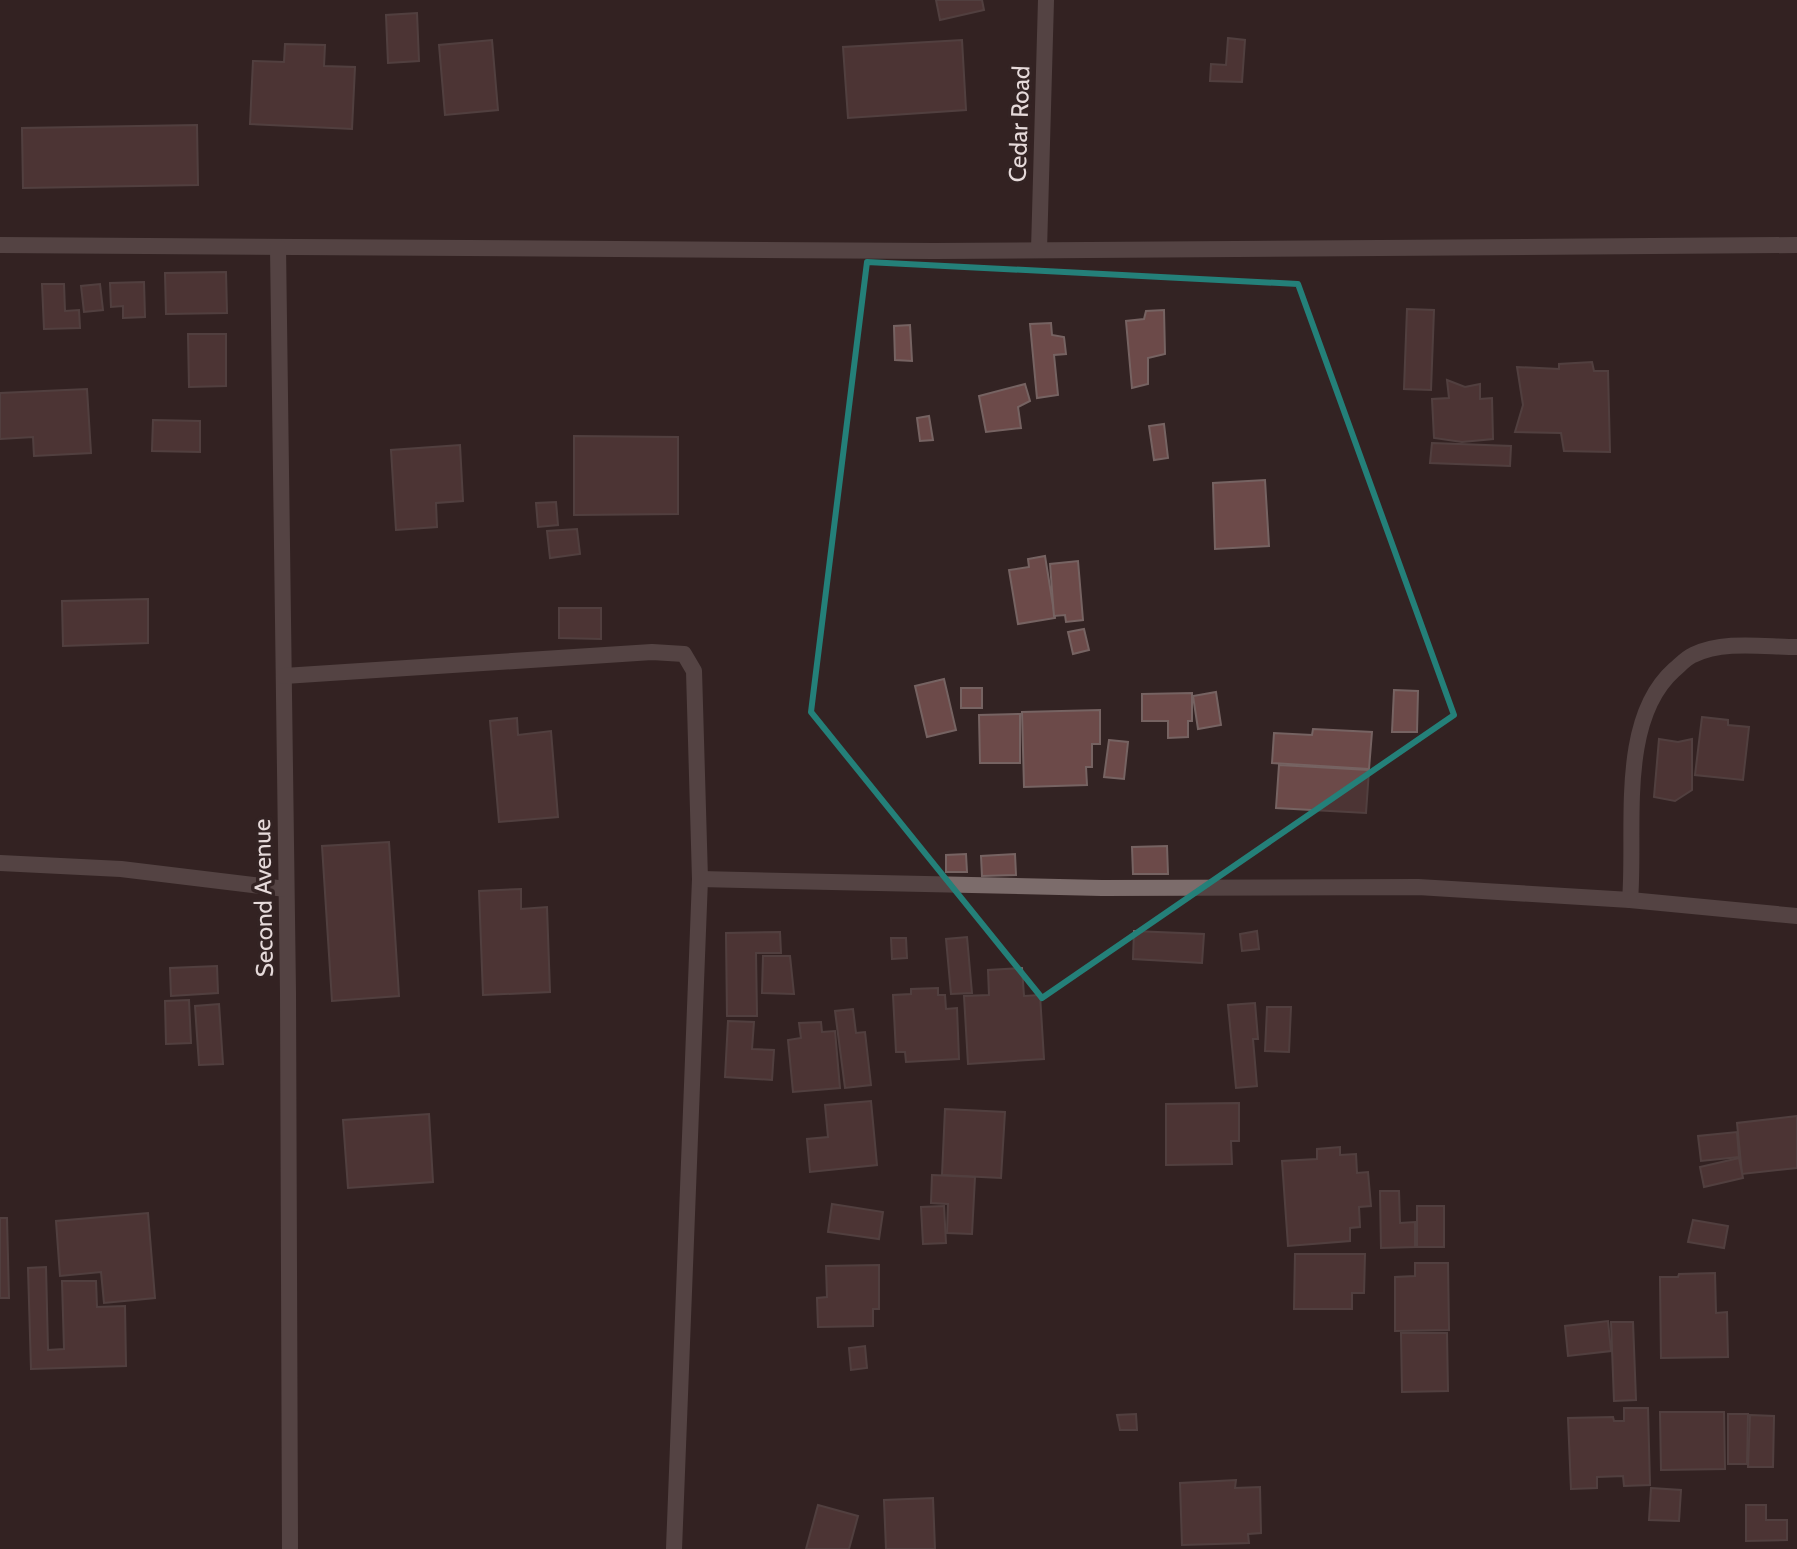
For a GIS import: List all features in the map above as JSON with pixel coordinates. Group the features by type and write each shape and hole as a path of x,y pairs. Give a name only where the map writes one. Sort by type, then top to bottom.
{"street":[{"name":"Cedar Road","path":"1039,250 1046,0"},
{"path":"0,245 1039,250 1797,245"},
{"name":"Second Avenue","path":"278,247 290,1549"},
{"path":"1630,900 1633,865 1630,800 1642,720 1660,683 1691,655 1725,647 1797,647"},
{"path":"284,676 652,652 684,654 694,671 700,879 674,1549"},
{"path":"0,863 121,869 286,889"},
{"path":"700,879 1102,888 1418,887 1630,900 1797,916"}],"highlighted area":[{"path":"867,262 1298,284 1454,715 1042,998 811,712"}],"building":[{"path":"936,0 982,0 984,10 940,20"},
{"path":"417,13 419,61 388,63 386,15"},
{"path":"1228,38 1245,40 1242,82 1210,81 1211,64 1226,65"},
{"path":"492,40 498,110 445,115 439,45"},
{"path":"962,40 966,110 848,118 843,47"},
{"path":"285,44 325,45 324,66 355,67 352,129 250,124 253,61 284,62"},
{"path":"197,125 198,185 23,188 22,128"},
{"path":"226,272 227,313 166,314 165,273"},
{"path":"144,282 145,317 123,318 123,306 111,307 110,283"},
{"path":"42,284 64,284 65,311 79,310 80,328 44,329"},
{"path":"100,284 103,310 84,312 81,286"},
{"path":"1407,309 1434,310 1431,390 1404,389"},
{"path":"1164,310 1165,354 1148,358 1148,384 1132,388 1126,321 1144,319 1146,311"},
{"path":"1051,323 1052,335 1064,337 1066,354 1054,355 1058,395 1037,398 1030,324"},
{"path":"910,325 912,361 895,360 894,326"},
{"path":"188,334 226,334 226,386 189,387"},
{"path":"1592,362 1594,371 1608,371 1610,452 1564,451 1561,433 1515,432 1523,405 1517,367 1559,369 1559,364"},
{"path":"1447,380 1465,387 1480,384 1480,399 1492,398 1493,439 1462,442 1434,438 1432,399 1449,398"},
{"path":"1025,384 1030,401 1018,407 1021,428 986,432 979,396"},
{"path":"87,389 91,453 34,456 33,437 0,439 0,393"},
{"path":"929,416 933,440 920,441 917,418"},
{"path":"153,420 200,421 200,452 152,451"},
{"path":"1164,424 1168,458 1154,460 1149,426"},
{"path":"574,436 678,437 678,514 574,515"},
{"path":"1432,443 1511,446 1510,466 1430,463"},
{"path":"460,445 463,501 436,503 437,527 396,530 391,450"},
{"path":"1265,480 1269,546 1215,549 1213,483"},
{"path":"556,502 558,525 538,527 536,503"},
{"path":"577,529 580,554 550,558 547,531"},
{"path":"1045,556 1055,618 1018,624 1009,570 1029,567 1028,559"},
{"path":"1078,561 1083,620 1066,622 1065,615 1054,616 1050,564"},
{"path":"148,599 148,643 63,646 62,601"},
{"path":"559,608 601,608 601,639 559,638"},
{"path":"1084,629 1089,650 1073,654 1068,632"},
{"path":"944,679 956,730 927,737 915,686"},
{"path":"961,688 982,688 982,708 961,708"},
{"path":"1394,690 1418,691 1417,732 1392,732"},
{"path":"1216,692 1221,725 1198,729 1193,696"},
{"path":"1192,693 1192,721 1188,721 1188,737 1168,738 1168,721 1142,721 1142,694"},
{"path":"1100,710 1100,744 1092,744 1092,767 1086,767 1087,785 1024,787 1022,712"},
{"path":"1020,714 1020,763 980,763 979,715"},
{"path":"1702,717 1728,720 1728,725 1749,727 1743,780 1695,775"},
{"path":"517,718 518,735 551,731 558,817 499,822 490,721"},
{"path":"1313,729 1372,732 1369,769 1272,763 1274,733 1312,735"},
{"path":"1659,739 1678,742 1692,739 1692,790 1675,801 1654,797"},
{"path":"1109,740 1128,742 1124,779 1104,777"},
{"path":"1279,765 1369,770 1366,813 1276,808"},
{"path":"389,842 399,996 332,1001 322,846"},
{"path":"1167,846 1168,874 1133,874 1132,847"},
{"path":"966,854 967,872 946,872 946,855"},
{"path":"1015,854 1016,875 982,876 981,856"},
{"path":"521,889 521,909 547,907 550,992 483,995 479,891"},
{"path":"1134,931 1204,934 1202,963 1133,959"},
{"path":"1257,931 1259,949 1242,951 1240,934"},
{"path":"780,932 781,953 756,953 757,1016 727,1016 726,933"},
{"path":"967,937 972,993 951,994 946,939"},
{"path":"891,938 906,938 907,958 892,959"},
{"path":"763,956 790,956 794,994 762,993"},
{"path":"217,966 218,993 171,996 170,968"},
{"path":"1022,968 1024,996 1040,995 1044,1059 968,1064 964,996 989,995 988,970"},
{"path":"938,988 938,995 945,995 946,1009 957,1008 959,1059 906,1062 905,1052 896,1052 893,995 911,994 911,989"},
{"path":"189,1000 191,1043 166,1044 165,1001"},
{"path":"1255,1003 1258,1039 1253,1039 1257,1086 1236,1088 1228,1005"},
{"path":"219,1004 223,1064 199,1065 195,1006"},
{"path":"1267,1007 1291,1007 1289,1052 1265,1051"},
{"path":"853,1009 856,1033 865,1032 871,1085 845,1088 835,1011"},
{"path":"728,1021 754,1022 752,1049 774,1050 772,1080 725,1077"},
{"path":"821,1022 822,1032 835,1031 840,1088 793,1092 788,1040 801,1038 799,1023"},
{"path":"871,1101 877,1165 810,1172 807,1139 828,1137 825,1105"},
{"path":"1239,1103 1239,1141 1231,1141 1232,1164 1166,1165 1166,1104"},
{"path":"945,1109 1005,1112 1001,1178 942,1175"},
{"path":"429,1114 433,1182 348,1188 343,1120"},
{"path":"1797,1116 1797,1168 1742,1174 1737,1123"},
{"path":"1737,1132 1739,1157 1701,1161 1698,1136"},
{"path":"1340,1147 1340,1155 1356,1154 1357,1173 1368,1172 1371,1206 1359,1207 1360,1227 1350,1228 1350,1241 1288,1246 1282,1161 1317,1159 1317,1149"},
{"path":"1739,1158 1743,1178 1704,1187 1700,1167"},
{"path":"932,1175 975,1177 972,1234 947,1233 948,1204 931,1203"},
{"path":"1380,1191 1399,1191 1400,1223 1415,1222 1415,1247 1381,1248"},
{"path":"832,1204 883,1212 879,1239 828,1232"},
{"path":"944,1206 946,1243 923,1244 921,1207"},
{"path":"1417,1206 1444,1206 1444,1247 1417,1247"},
{"path":"148,1213 155,1298 104,1303 101,1272 60,1276 56,1221"},
{"path":"0,1218 7,1218 9,1298 0,1298"},
{"path":"1693,1220 1728,1226 1724,1248 1688,1242"},
{"path":"1295,1254 1365,1254 1364,1293 1352,1293 1352,1309 1294,1309"},
{"path":"1415,1263 1448,1263 1449,1330 1395,1331 1395,1277 1415,1276"},
{"path":"879,1265 879,1309 873,1309 873,1326 818,1327 817,1298 827,1297 826,1266"},
{"path":"46,1267 48,1350 64,1349 62,1281 96,1281 97,1307 125,1306 126,1366 31,1369 28,1268"},
{"path":"1715,1273 1716,1313 1727,1312 1728,1357 1661,1358 1660,1277"},
{"path":"1608,1321 1611,1351 1568,1356 1565,1326"},
{"path":"1611,1322 1633,1322 1636,1400 1614,1401"},
{"path":"1401,1333 1447,1333 1448,1391 1402,1392"},
{"path":"865,1346 867,1368 851,1370 849,1348"},
{"path":"1624,1408 1648,1408 1650,1485 1624,1486 1623,1476 1597,1477 1597,1488 1571,1489 1568,1418 1613,1417 1614,1421 1624,1421"},
{"path":"1660,1412 1724,1412 1725,1469 1661,1470"},
{"path":"1136,1414 1137,1430 1120,1430 1117,1415"},
{"path":"1728,1414 1748,1414 1747,1464 1728,1464"},
{"path":"1750,1415 1774,1416 1773,1467 1748,1467"},
{"path":"1236,1480 1235,1488 1260,1487 1261,1533 1248,1534 1249,1543 1182,1545 1180,1483"},
{"path":"1651,1488 1681,1490 1679,1521 1649,1520"},
{"path":"933,1498 935,1549 886,1549 884,1500"},
{"path":"818,1505 858,1516 849,1549 806,1549"},
{"path":"1746,1505 1766,1505 1766,1520 1787,1520 1787,1540 1746,1541"}]}
